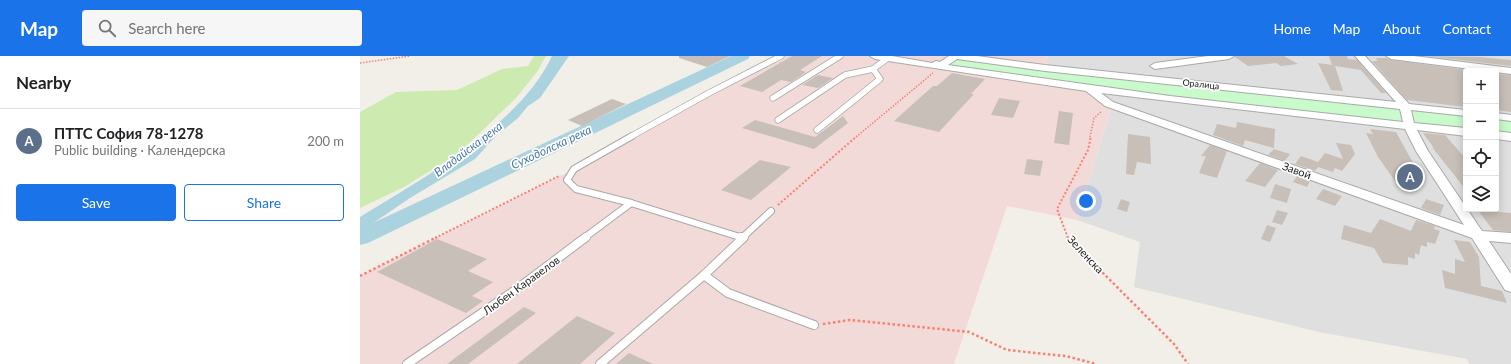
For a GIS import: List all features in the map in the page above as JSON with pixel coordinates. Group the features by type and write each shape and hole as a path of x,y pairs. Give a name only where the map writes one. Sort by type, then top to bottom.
{"street":[{"name":"Оралица","path":"875,56 1088,89 1463,132"},
{"path":"921,56 934,62 940,67"},
{"name":"Оралица","path":"940,67 955,56 1045,68 1463,113"},
{"path":"1045,68 1048,56"},
{"path":"1114,106 1140,95 1147,78 1160,56"},
{"path":"1155,66 1229,56"},
{"path":"1360,56 1405,106 1408,125 1422,151 1511,286"},
{"path":"1391,56 1511,70"},
{"name":"Завой","path":"1088,89 1114,106 1477,235 1511,238"},
{"path":"1499,116 1511,118"},
{"path":"1499,135 1511,137"}],"lane":[{"path":"743,238 632,203 576,189 567,180 574,169 709,93 781,56"},
{"path":"773,98 840,56"},
{"path":"778,120 845,75 873,69 888,58"},
{"path":"817,130 880,79 873,69"},
{"name":"Любен Каравелов","path":"408,364 517,289 632,203"},
{"path":"600,364 704,275 771,211"},
{"path":"704,275 728,293 814,325"}],"path":[{"path":"360,63 410,56"},
{"path":"771,211 940,67"},
{"name":"Зеленска","path":"1114,106 1094,118 1088,150 1057,209 1068,239 1174,344 1188,364"},
{"path":"360,276 574,169"},
{"path":"814,325 850,320 969,332 1007,350 1066,356 1096,364"}],"shaded area":[{"path":"781,56 1048,56 1045,68 1088,89 1109,104 1111,108 1077,220 1007,206 954,364 360,364 360,276 574,169"},
{"path":"1048,56 1511,56 1511,364 1469,364 1467,359 1319,332 1134,287 1140,242 1077,220 1111,109 1045,68"}],"green space":[{"path":"534,56 546,56 537,72 516,98 459,153 404,187 360,208 360,112 396,92 457,90 502,69 528,66"},
{"path":"955,56 1463,113 1463,132 1140,95 940,67"},
{"path":"1499,116 1511,118 1511,137 1499,135"}],"water":[{"name":"Владайска река","path":"552,56 569,56 540,98 528,106 518,118 495,137 475,159 410,198 360,232 360,217 440,167 468,148 494,127 517,105 537,81"}],"building":[{"path":"679,56 730,56 707,67 679,58"},
{"path":"792,56 822,56 800,70 806,72 791,82 781,80 762,92 740,86"},
{"path":"1235,56 1284,56 1298,64 1281,66 1276,63 1248,66"},
{"path":"1329,56 1347,56 1348,59 1357,60 1386,93 1381,93 1361,70 1335,66 1343,91 1331,90 1318,63 1332,65"},
{"path":"1426,56 1479,57 1511,60 1511,66"},
{"path":"1375,58 1387,58 1391,60 1463,69 1463,107 1407,100 1372,61 1378,61"},
{"path":"952,73 985,79 971,94 974,94 939,132 894,121 933,86 937,86"},
{"path":"1499,74 1511,75 1511,112 1499,110"},
{"path":"818,75 833,78 818,88 802,85"},
{"path":"999,98 1020,101 1013,118 991,115"},
{"path":"612,99 626,104 582,126 568,120"},
{"path":"1059,111 1073,113 1069,145 1054,143"},
{"path":"843,116 848,123 814,149 742,128 755,120 815,137"},
{"path":"1237,122 1275,129 1274,148 1245,140 1243,146 1213,135 1217,124 1236,128"},
{"path":"1370,129 1396,132 1421,174 1416,173 1423,184 1395,181 1378,157 1366,133 1373,134"},
{"path":"1423,133 1445,135 1463,156 1463,186 1432,147 1434,148"},
{"path":"1128,134 1150,137 1151,164 1137,162 1134,175 1126,174"},
{"path":"1336,143 1351,145 1355,154 1342,171 1335,168 1333,172 1318,167 1315,171 1295,164 1301,156 1318,162 1325,153 1343,159"},
{"path":"1210,145 1227,151 1217,178 1199,173 1206,156 1201,156"},
{"path":"1274,149 1290,154 1285,161 1268,155"},
{"path":"1027,159 1043,161 1040,176 1024,174"},
{"path":"760,160 791,167 751,200 721,190"},
{"path":"1260,163 1278,170 1265,187 1245,181"},
{"path":"1297,176 1310,181 1307,187 1293,182"},
{"path":"1275,184 1291,189 1287,203 1270,198"},
{"path":"1323,189 1342,196 1335,206 1316,199"},
{"path":"1121,199 1130,202 1127,212 1117,209"},
{"path":"1426,199 1444,205 1440,215 1421,208"},
{"path":"1277,210 1288,213 1282,225 1272,222"},
{"path":"1479,212 1511,213 1511,232 1493,230"},
{"path":"1380,219 1411,231 1416,220 1435,226 1434,229 1440,231 1435,244 1427,242 1427,247 1421,245 1419,255 1415,253 1415,259 1408,257 1408,265 1383,263 1374,248 1341,239 1344,225 1371,233"},
{"path":"1267,225 1276,228 1270,242 1261,239"},
{"path":"437,239 487,259 468,271 493,282 472,296 483,301 466,313 377,272"},
{"path":"1454,240 1470,242 1479,257 1481,286 1502,291 1507,303 1445,288 1442,270 1455,274 1455,259 1465,262"},
{"path":"524,307 536,313 468,364 447,364"},
{"path":"577,316 615,333 580,364 517,364"},
{"path":"629,353 653,364 616,364"}],"waterway":[{"name":"Суходолска река","path":"360,238 743,56"}],"place":[{"name":"ПТТС София 78-1278","path":"1410,177"}]}
